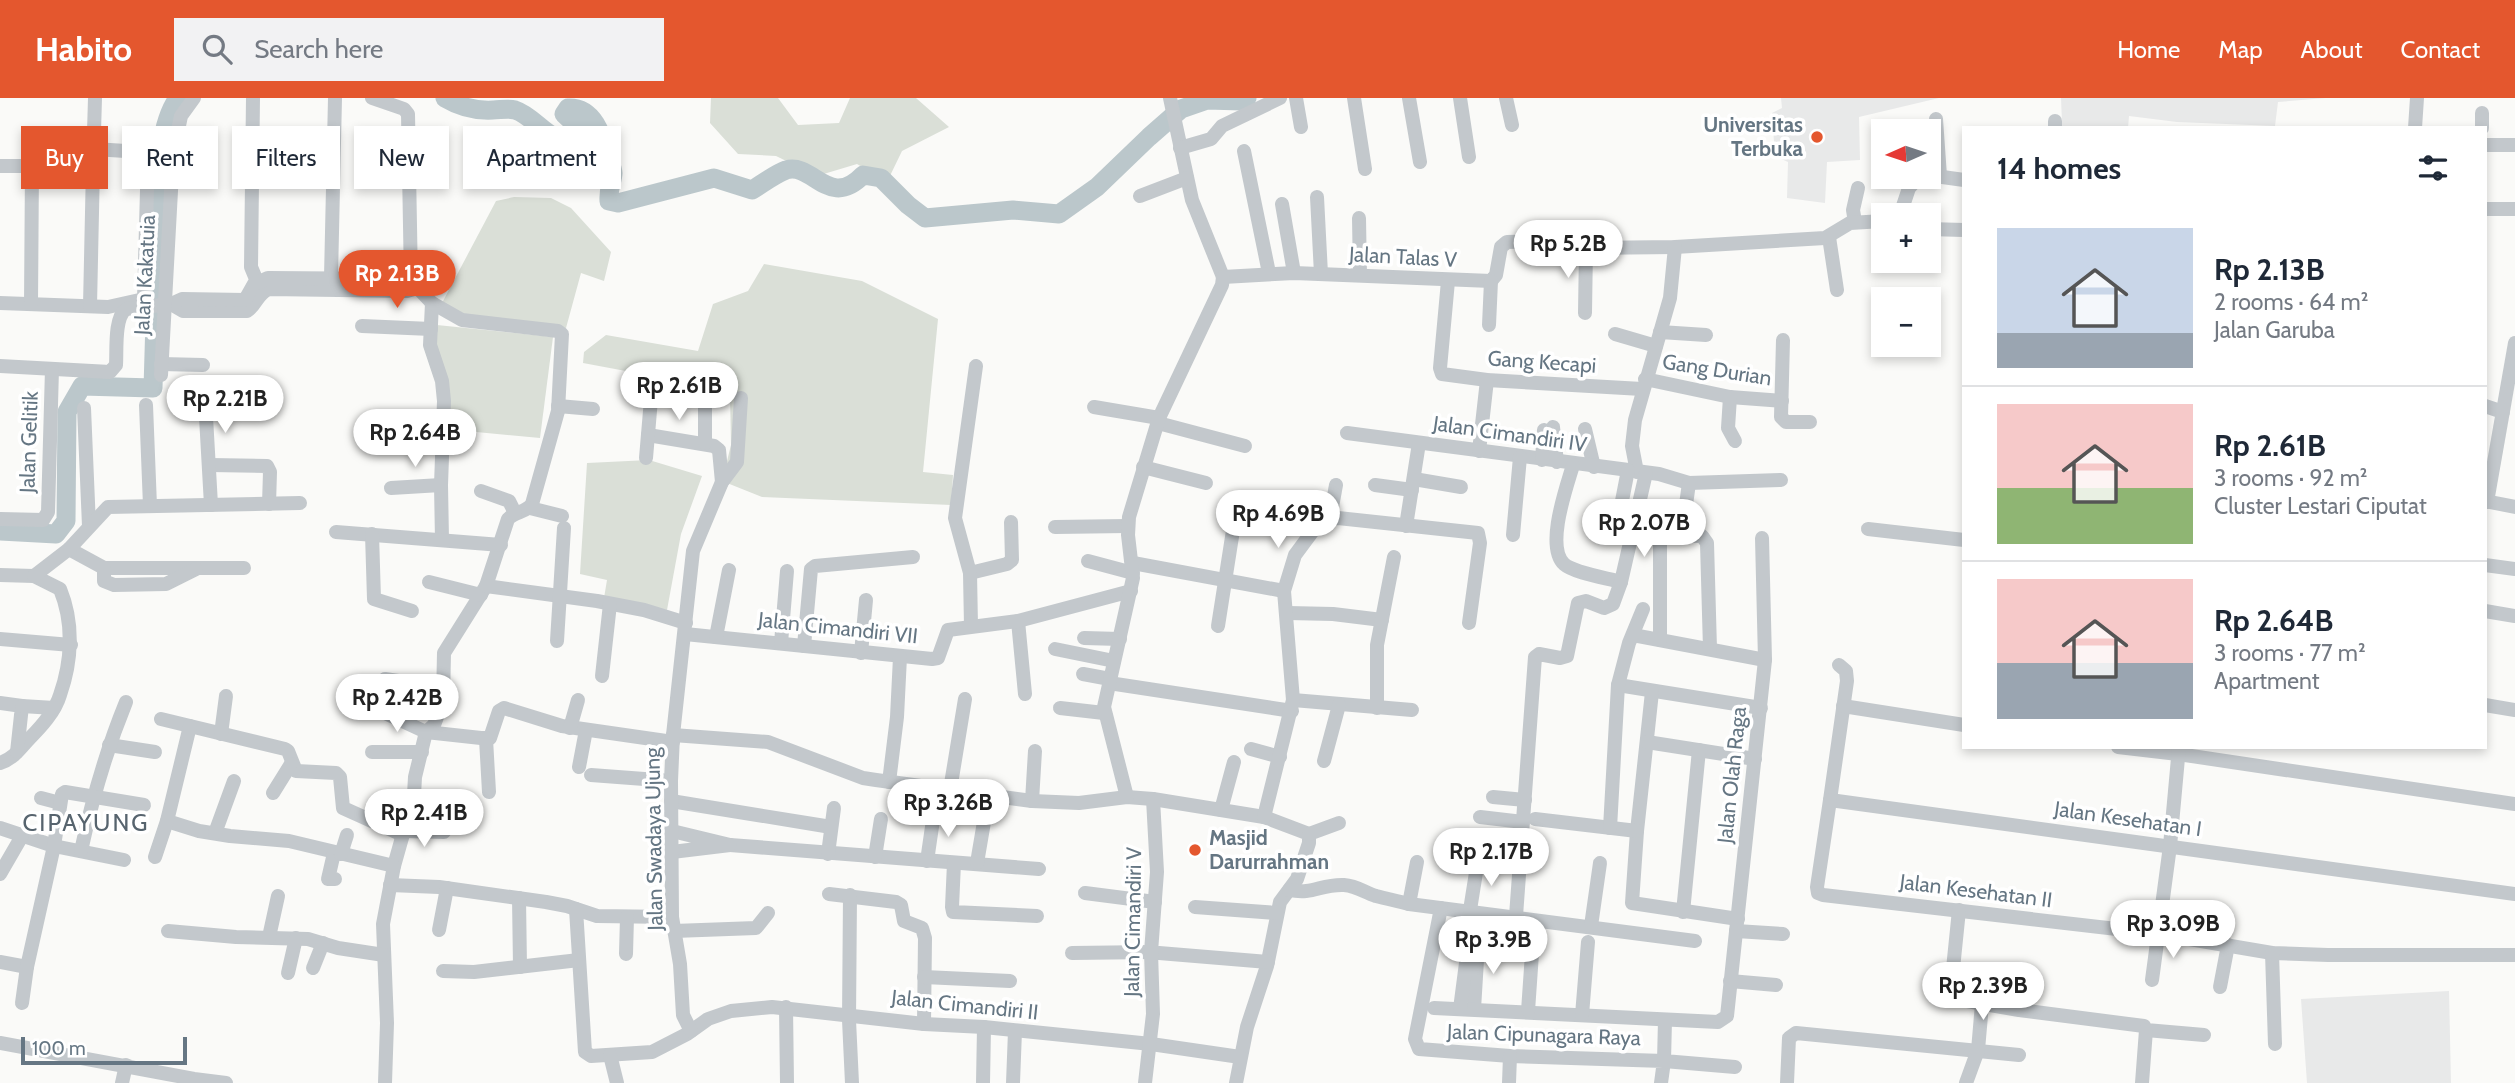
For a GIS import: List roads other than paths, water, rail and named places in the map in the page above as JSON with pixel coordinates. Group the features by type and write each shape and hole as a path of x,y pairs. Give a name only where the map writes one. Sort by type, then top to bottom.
{"street":[{"path":"94,126 95,98"},
{"name":"Jalan Kakatuia","path":"176,126 194,98"},
{"path":"253,98 251,267 259,287"},
{"path":"331,277 335,98"},
{"path":"372,98 404,109 408,114 421,291 431,329 431,351 442,381 444,401 442,540"},
{"path":"1180,148 1210,139 1222,126 1278,98"},
{"path":"1296,98 1301,127"},
{"path":"1353,98 1365,169"},
{"path":"1409,98 1420,162"},
{"path":"1460,98 1469,157"},
{"path":"1506,98 1512,125"},
{"path":"2415,126 2417,98"},
{"path":"1127,797 1104,713 1131,591 1133,568 1127,526 1159,420 1222,285 1223,277 1202,229 1187,178 1171,100"},
{"path":"2482,113 2482,126"},
{"path":"2487,145 2515,145"},
{"path":"1244,151 1269,273"},
{"path":"0,166 21,166"},
{"path":"1941,176 1962,180"},
{"path":"1140,196 1187,178"},
{"path":"1855,222 1853,210 1858,188"},
{"path":"31,304 33,189"},
{"path":"90,306 93,189"},
{"path":"0,303 108,307 146,297 157,189"},
{"name":"Jalan Kakatuia","path":"161,189 161,370 203,365"},
{"path":"1317,197 1321,274"},
{"path":"1282,204 1294,273"},
{"path":"2487,209 2515,209"},
{"path":"1359,218 1360,275"},
{"path":"1489,325 1490,281 1496,275 1501,247 1507,242 1542,241 1586,248 1675,247 1829,237 1855,222 1871,221"},
{"path":"1941,229 1962,230"},
{"path":"1829,237 1837,290"},
{"path":"1516,916 1529,821 1525,800 1535,657 1539,654 1560,658 1567,656 1578,603 1586,601 1609,607 1613,604 1621,582 1637,472 1632,446 1634,420 1672,286 1675,247"},
{"path":"1585,313 1586,248"},
{"name":"Jalan Talas V","path":"1223,277 1294,273 1490,281"},
{"path":"0,366 110,372 116,365 121,313 127,309 182,299 245,300 268,278 405,279 461,320 561,332 563,340 556,422 530,508"},
{"name":"Gang Kecapi","path":"1448,281 1440,372 1445,375 1487,380 1643,384"},
{"path":"259,287 421,291"},
{"path":"362,326 431,329"},
{"path":"1615,334 1658,339 1706,335"},
{"path":"1783,340 1781,417 1784,421 1810,422"},
{"path":"2487,497 2515,343"},
{"path":"971,626 970,573 955,518 976,366"},
{"name":"Jalan Gelitik","path":"0,519 43,520 46,517 52,369"},
{"path":"1479,451 1487,380"},
{"name":"Gang Durian","path":"1643,384 1730,397 1782,401"},
{"path":"211,506 206,417 210,409 271,387"},
{"path":"705,397 705,443"},
{"path":"1730,397 1728,428 1735,441"},
{"name":"Jalan Swadaya Ujung","path":"691,1031 683,1015 680,964 673,924 673,738 693,551 722,482 737,462 741,398"},
{"path":"646,458 651,399"},
{"path":"146,405 150,506"},
{"path":"558,406 593,409"},
{"path":"1094,407 1159,420 1245,446"},
{"path":"2487,407 2503,412"},
{"path":"84,408 89,526"},
{"path":"1548,428 1549,461"},
{"path":"1585,429 1594,467"},
{"path":"1347,433 1419,443"},
{"path":"648,435 705,443 719,450 722,482"},
{"name":"Jalan Cimandiri IV","path":"1406,526 1419,443 1637,472 1689,483 1781,480"},
{"path":"1513,535 1520,457"},
{"path":"1573,464 1557,525 1556,537 1561,559 1571,568 1621,582"},
{"path":"210,466 267,466 270,472 269,504"},
{"path":"1143,467 1206,483"},
{"path":"1610,509 1620,511 1637,472"},
{"path":"1685,512 1689,483"},
{"path":"391,488 441,485"},
{"path":"1330,518 1336,485"},
{"path":"1375,485 1461,487"},
{"path":"481,491 509,501 515,513"},
{"path":"2487,502 2515,507"},
{"path":"34,576 69,548 108,507 300,503"},
{"path":"385,1083 387,1023 383,924 426,732 440,712 444,688 444,653 483,591 508,519 515,513 530,508 563,522 557,642"},
{"path":"1264,817 1292,706 1288,613 1284,591 1295,555 1321,520 1330,518 1478,533 1480,537 1469,623"},
{"path":"970,573 1007,564 1012,560 1011,522"},
{"path":"1218,626 1234,524"},
{"path":"1055,527 1127,526"},
{"path":"1868,529 1962,540"},
{"path":"336,532 501,545"},
{"path":"372,534 374,599 412,611"},
{"path":"1660,640 1660,540 1668,536 1702,536 1707,543 1710,649"},
{"name":"Jalan Olah Raga","path":"1665,1020 1718,1022 1727,1016 1765,660 1762,538"},
{"path":"69,548 104,568 244,568"},
{"path":"804,646 811,569 815,566 913,557"},
{"path":"1377,708 1377,655 1394,557"},
{"path":"1088,561 1226,579 1284,591"},
{"path":"2487,565 2515,569"},
{"path":"716,637 729,570"},
{"path":"781,643 787,571"},
{"path":"0,575 34,576 60,589 66,604 71,645 60,697 54,708 45,722 17,752 9,760 0,763"},
{"name":"Jalan Cimandiri VII","path":"429,582 645,610 685,628 716,637 900,657 937,657 948,630 1018,621 1131,591"},
{"path":"860,653 866,600"},
{"path":"602,676 610,604"},
{"path":"1610,828 1618,685 1643,609"},
{"path":"2487,611 2515,616"},
{"path":"1288,613 1332,614 1381,620"},
{"path":"1018,621 1025,694"},
{"path":"1633,635 1765,660"},
{"path":"1084,638 1120,639"},
{"path":"0,639 71,645"},
{"path":"1055,649 1114,661"},
{"path":"889,782 897,717 900,657"},
{"path":"1830,800 1847,673 1839,665"},
{"path":"1083,674 1109,681 1292,706 1339,705 1412,710"},
{"path":"385,679 444,688"},
{"path":"1618,685 1761,708"},
{"path":"1652,692 1632,903 1783,934"},
{"path":"220,733 226,696"},
{"path":"950,790 965,699"},
{"path":"570,728 578,700"},
{"path":"81,851 93,797 125,702"},
{"path":"0,703 54,708"},
{"path":"1324,761 1339,705"},
{"path":"2487,705 2515,710"},
{"path":"17,752 22,706"},
{"path":"1843,706 1962,725"},
{"path":"374,708 426,732 490,738 501,708 586,730 673,738 768,741 863,778 987,797 1079,803 1127,797 1153,799 1264,817 1309,834 1339,824"},
{"path":"1060,708 1104,713"},
{"path":"161,719 285,749 296,771 340,775 343,808 403,833 444,832"},
{"path":"155,857 167,821 190,726"},
{"path":"586,730 585,771 671,781"},
{"path":"486,739 489,792"},
{"path":"1647,742 1755,759"},
{"path":"109,744 155,752"},
{"path":"1251,749 1280,757"},
{"path":"2158,749 2515,804"},
{"path":"1683,912 1699,750"},
{"path":"2152,980 2170,846 2178,750"},
{"path":"1032,801 1035,751"},
{"path":"372,752 422,752"},
{"path":"1221,810 1234,762"},
{"path":"272,793 292,764"},
{"path":"215,834 234,781"},
{"path":"22,1003 62,794 65,792 144,805"},
{"path":"41,797 60,803"},
{"path":"1493,797 1525,800"},
{"name":"Jalan Cimandiri V","path":"1145,1083 1151,1044 1155,953 1157,872 1153,799"},
{"name":"Jalan Kesehatan I","path":"1830,800 2515,894"},
{"name":"Jalan Kesehatan II","path":"1830,800 1816,887 1822,895 2160,934 2272,953 2515,955"},
{"path":"671,801 825,826"},
{"path":"828,854 834,808"},
{"path":"927,861 934,813"},
{"path":"977,863 985,816"},
{"path":"1480,817 1637,831"},
{"path":"876,857 881,819"},
{"path":"167,821 215,834 289,841 394,866"},
{"path":"0,828 54,846 124,860"},
{"path":"672,831 691,843"},
{"path":"1236,1083 1252,1011 1263,983 1280,902 1297,879 1309,843 1309,834"},
{"path":"335,879 328,879 347,835"},
{"path":"0,874 22,836"},
{"path":"672,852 691,843 1039,869"},
{"path":"1470,910 1478,860"},
{"path":"1409,904 1418,862"},
{"path":"954,863 951,906 953,912 1037,916"},
{"path":"1591,926 1600,863"},
{"path":"390,885 447,888 519,898 597,916 627,917 673,924 756,928 768,913"},
{"path":"1289,890 1310,892 1325,885 1345,885 1409,904 1695,940"},
{"path":"439,930 447,888"},
{"path":"1085,893 1155,902"},
{"path":"830,894 897,901 901,905 904,921 922,928 926,938 924,1024"},
{"path":"850,895 849,1054 852,1083"},
{"path":"269,937 278,896"},
{"path":"519,898 520,967"},
{"path":"1195,907 1277,913"},
{"name":"Jalan Cipunagara Raya","path":"1441,908 1415,1039 1419,1049 1510,1056 1664,1061 1661,1083"},
{"path":"576,909 585,1052 591,1056 652,1052 691,1031"},
{"path":"1959,910 1950,998 2144,1026 2146,1030 2142,1083"},
{"path":"626,954 627,917"},
{"path":"1467,1009 1465,962 1472,953 1475,927"},
{"path":"168,931 236,937 296,938 384,955"},
{"path":"288,973 296,938"},
{"path":"1528,1012 1533,939"},
{"path":"1583,1014 1588,942"},
{"path":"313,968 323,943"},
{"path":"2220,987 2228,946"},
{"path":"1072,953 1155,953 1268,962"},
{"path":"2272,953 2275,1044"},
{"path":"443,971 474,972 579,960"},
{"path":"0,962 27,967"},
{"path":"924,977 1010,981"},
{"path":"1730,981 1776,985"},
{"path":"1966,1083 1978,1050 1982,1004"},
{"name":"Jalan Cimandiri II","path":"691,1031 708,1019 731,1011 755,1007 786,1007 924,1024 984,1027 1151,1044 1240,1057"},
{"path":"786,1007 788,1083"},
{"path":"1434,1007 1665,1020 1664,1061 1735,1067"},
{"path":"983,1083 984,1027"},
{"path":"2146,1030 2204,1035"},
{"path":"1013,1083 1015,1031"},
{"path":"1787,1083 1789,1038 1796,1033 2018,1055"},
{"path":"0,1043 226,1083"},
{"path":"610,1055 617,1083"},
{"path":"1509,1083 1510,1056"},
{"path":"122,1083 126,1065"}],"waterway":[{"path":"0,531 56,534 66,521 67,412 82,386 153,388 158,172 164,131 178,98"},
{"path":"445,98 474,109 515,110 552,135 567,140 576,138 578,127 564,114 568,108 584,112 600,131 612,169 609,201 618,203 714,178 752,190 786,170 796,169 831,187 840,188 851,185 863,175 881,178 925,218 1013,210 1059,214 1097,187 1181,109 1207,100 1242,101 1247,98"}],"place":[{"name":"Universitas Terbuka","path":"1817,137"},
{"name":"Masjid Darurrahman","path":"1195,850"}],"district":[{"name":"CIPAYUNG","path":"86,823"}]}
